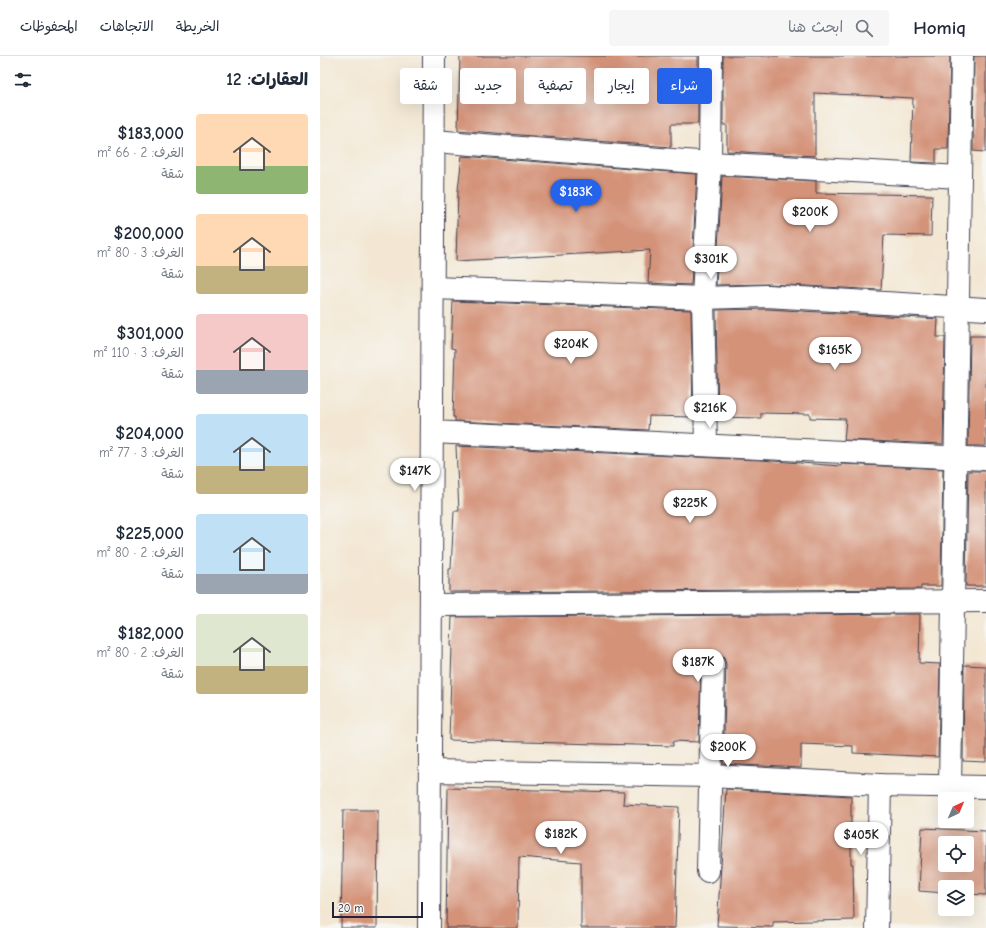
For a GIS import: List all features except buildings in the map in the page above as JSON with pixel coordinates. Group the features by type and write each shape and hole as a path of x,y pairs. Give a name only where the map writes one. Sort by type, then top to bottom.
{"street":[{"path":"430,928 434,56"},
{"path":"706,445 703,298 710,162 711,56"},
{"path":"950,786 962,56"},
{"path":"434,141 710,162 960,177"},
{"path":"433,288 703,298 767,296 986,309"},
{"path":"432,432 986,459"},
{"path":"431,605 986,601"},
{"path":"708,871 713,664"},
{"path":"430,771 710,776 880,785 986,787"},
{"path":"877,928 880,785"}]}
